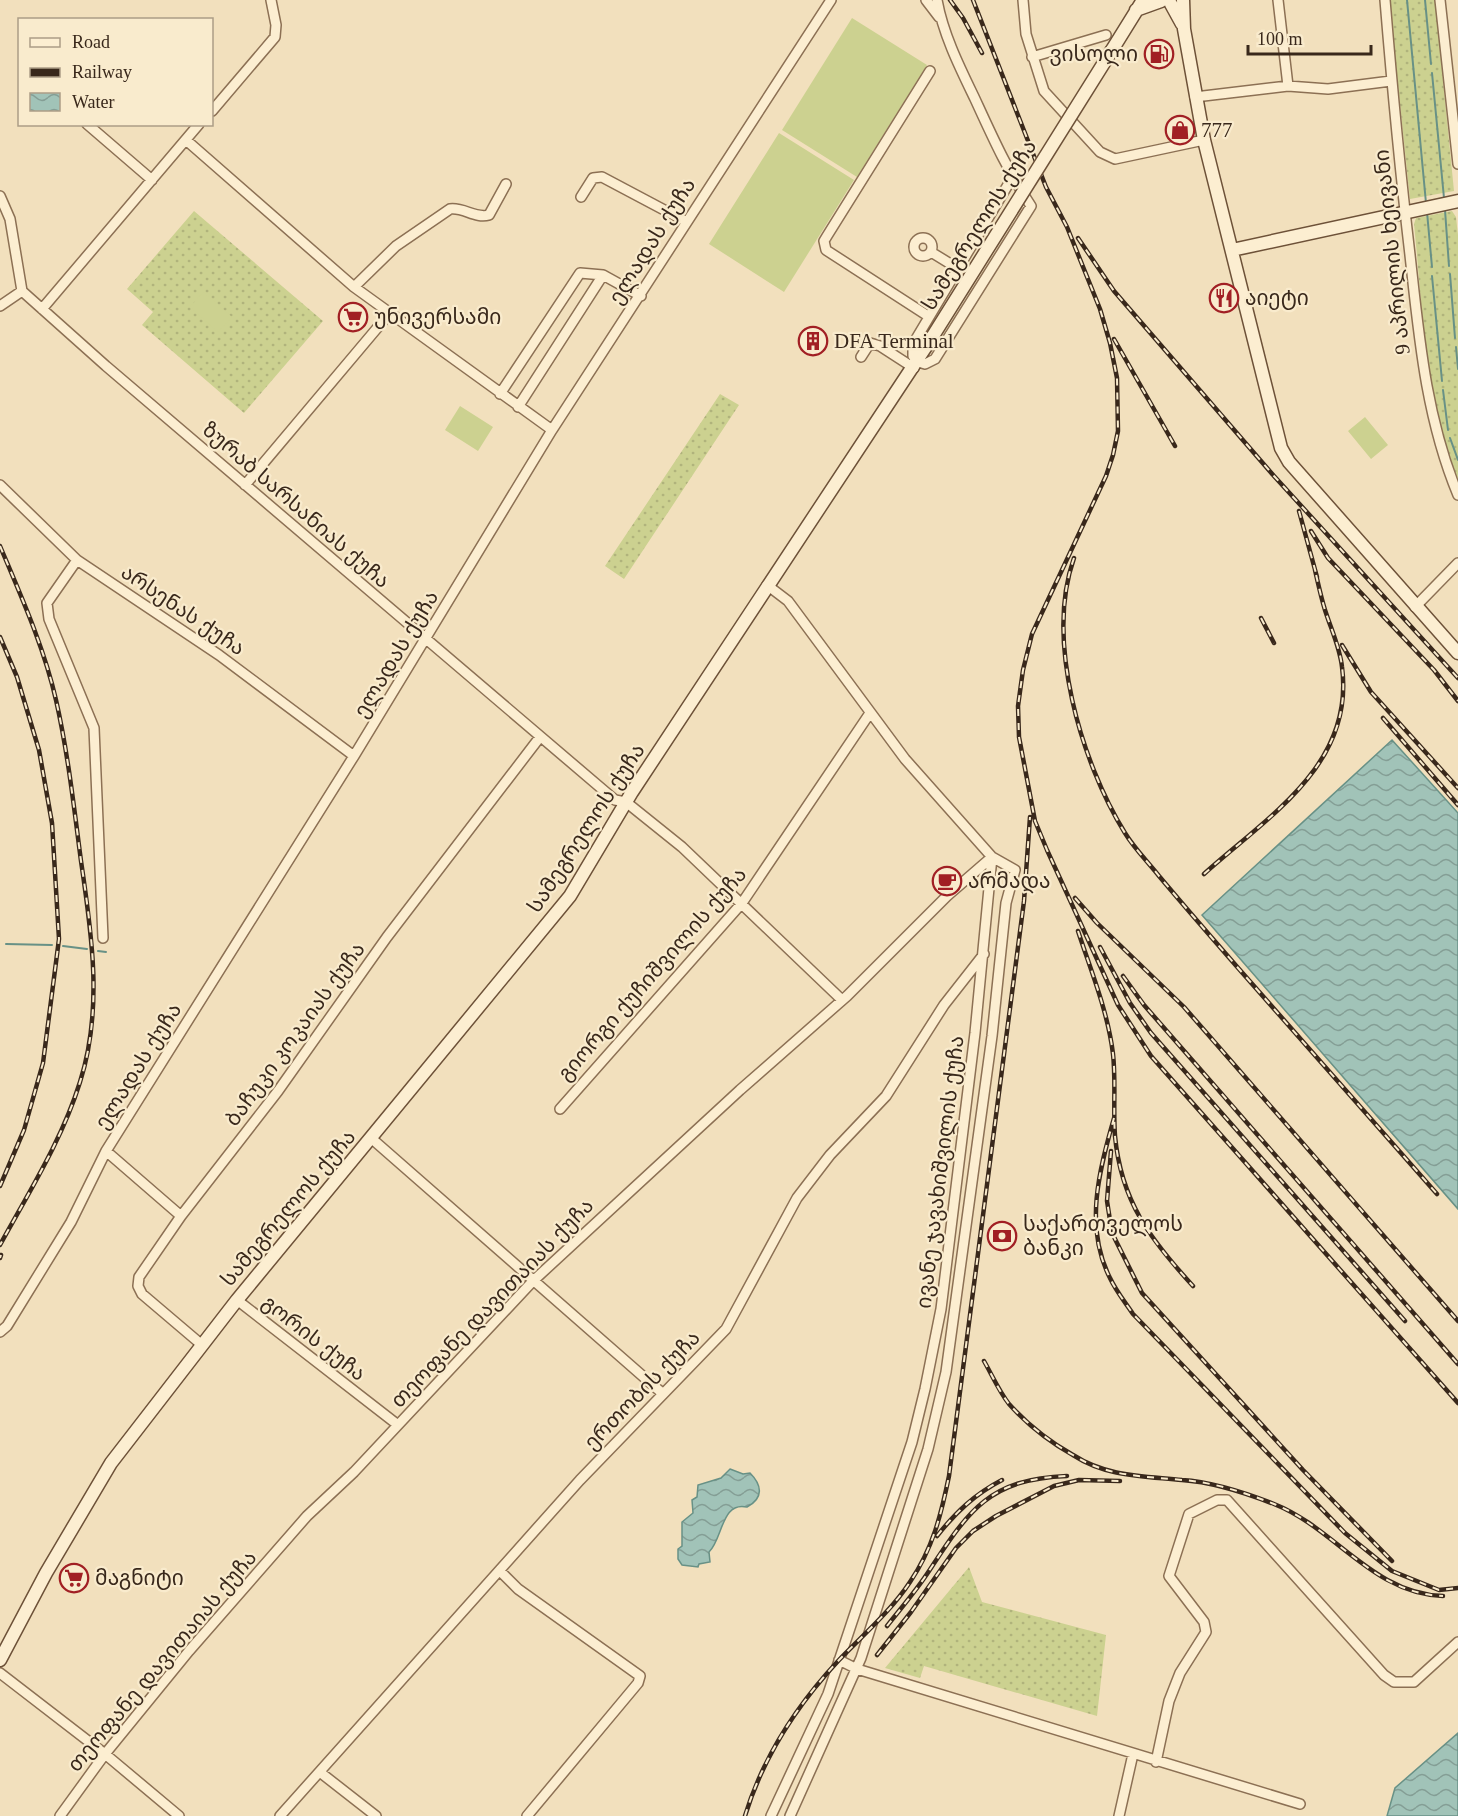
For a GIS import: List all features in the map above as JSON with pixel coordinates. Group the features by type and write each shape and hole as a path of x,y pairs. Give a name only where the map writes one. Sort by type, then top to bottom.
{"main road":[{"name":"სამეგრელოს ქუჩა","path":"0,1660 46,1573 111,1463 237,1300 570,896 626,802 722,658 767,585 916,365 1139,5 1171,1"},
{"path":"1171,1 1184,29 1204,140 1281,448 1294,468 1458,653"},
{"path":"1232,250 1452,202"}],"street":[{"path":"213,110 275,37 276,25 271,0"},
{"name":"ელადას ქუჩა","path":"0,1332 7,1326 71,1222 106,1151 354,756 552,430 640,296 685,221 831,0"},
{"path":"926,0 940,17"},
{"path":"861,357 870,343 916,365 935,359 1031,207 1012,178 940,17 937,0"},
{"path":"1023,0 1026,34 1032,57 1048,98 1107,156 1115,159 1204,140"},
{"path":"1278,0 1288,86"},
{"name":"9 აპრილის ხეივანი","path":"1385,0 1405,212 1430,410 1445,463 1458,495"},
{"path":"1440,0 1458,164"},
{"path":"1032,57 1106,35"},
{"path":"1446,67 1458,65"},
{"path":"928,316 826,250 824,241 930,71"},
{"path":"1195,97 1288,86 1328,89 1391,81"},
{"path":"89,126 152,180"},
{"path":"42,309 197,126"},
{"path":"186,140 354,287 552,430"},
{"path":"581,197 593,178 602,177 685,221"},
{"path":"916,365 912,348 928,316 1012,178"},
{"path":"354,287 396,246 450,209 458,208 479,216 489,215 506,184"},
{"path":"0,196 10,219 22,291 0,306"},
{"path":"931,252 957,268"},
{"path":"500,394 573,279 580,273 603,274 640,296"},
{"path":"518,407 603,274"},
{"name":"ზურაბ სარსანიას ქუჩა","path":"22,291 425,641 615,800 626,802 682,847 842,1000"},
{"path":"244,485 389,314"},
{"name":"არსენას ქუჩა","path":"0,485 77,560 219,655 354,756"},
{"path":"77,560 47,603 49,619 94,728 103,938"},
{"path":"1415,607 1458,563"},
{"path":"767,585 788,601 905,759 992,857 1015,870 1006,903 986,1082 946,1372 928,1449 857,1669 790,1816"},
{"name":"გიორგი ქუჩიშვილის ქუჩა","path":"560,1109 742,903 870,713"},
{"name":"ბაჩუკი კოკაიას ქუჩა","path":"202,1345 142,1294 138,1286 139,1277 181,1216 278,1091 387,937 540,737"},
{"name":"ივანე ჯავახიშვილის ქუჩა","path":"771,1816 823,1705 912,1442 925,1389 941,1309 984,954 992,857"},
{"name":"თეოფანე დავითაიას ქუჩა","path":"60,1816 105,1754 189,1651 307,1516 354,1472 533,1281 740,1090 842,1000 947,896 992,857"},
{"name":"ერთობის ქუჩა","path":"280,1816 662,1393 726,1329 797,1198 830,1155 886,1096 944,1005 984,954"},
{"path":"371,1138 662,1393"},
{"path":"106,1151 181,1216"},
{"name":"გორის ქუჩა","path":"237,1300 398,1425"},
{"path":"1156,1762 1169,1701 1180,1672 1206,1632 1204,1622 1169,1576 1190,1514 1217,1500 1227,1500 1384,1675 1394,1683 1414,1682 1458,1642"},
{"path":"500,1571 518,1589 640,1676 638,1683 527,1816"},
{"path":"839,1660 857,1669 1156,1762 1300,1804"},
{"path":"0,1673 105,1754 179,1816"},
{"path":"1119,1816 1133,1754"},
{"path":"321,1773 376,1816"}],"green space":[{"path":"1389,0 1435,0 1454,191 1410,199"},
{"path":"852,18 927,65 857,177 782,130"},
{"path":"779,133 854,180 784,292 709,244"},
{"path":"194,211 323,321 244,413 142,325 153,312 127,289"},
{"path":"1452,211 1456,217 1458,235 1458,479 1446,449 1431,386 1414,224 1416,218"},
{"path":"203,292 232,317 218,332 190,307"},
{"path":"720,394 739,405 624,579 605,566"},
{"path":"460,406 493,427 478,451 445,430"},
{"path":"1365,417 1388,445 1371,459 1348,431"},
{"path":"969,1567 982,1602 1106,1635 1097,1716 924,1666 920,1678 885,1668"}],"water":[{"path":"1392,740 1458,813 1458,1209 1202,915"},
{"path":"730,1469 743,1474 750,1473 757,1482 759,1495 747,1507 738,1507 727,1515 714,1546 709,1552 710,1562 699,1564 698,1567 682,1565 678,1559 678,1549 682,1546 682,1522 693,1513 692,1500 697,1497 698,1485 721,1478"},
{"path":"1458,1733 1458,1816 1387,1816 1395,1788"}],"waterway":[{"path":"1407,0 1426,203"},
{"path":"1425,0 1431,64"},
{"path":"1432,73 1444,198"},
{"path":"1445,210 1449,266"},
{"path":"1427,212 1432,267"},
{"path":"1450,274 1455,338"},
{"path":"1432,276 1442,381"},
{"path":"1456,347 1458,369"},
{"path":"1443,390 1448,430"},
{"path":"1450,438 1458,460"},
{"path":"6,944 52,945"},
{"path":"63,946 87,949"},
{"path":"98,951 106,952"}],"railway":[{"path":"950,0 963,18 982,53"},
{"path":"973,0 1046,187 1067,227 1100,309 1117,378 1118,431 1113,455 1106,476 1032,634 1023,670 1018,706 1019,737 1035,821 1118,1005 1151,1056 1458,1403"},
{"path":"1078,238 1114,291 1274,476 1458,678"},
{"path":"1114,339 1175,446"},
{"path":"1299,511 1317,577"},
{"path":"1311,531 1328,558 1434,670 1458,701"},
{"path":"0,546 39,641 60,720 89,917 93,972 91,1028 87,1055 73,1103 44,1165 0,1245"},
{"path":"1074,558 1066,590 1064,626 1066,662 1072,700 1094,772 1125,833 1199,922 1437,1194"},
{"path":"1204,874 1302,786 1321,761 1335,733 1342,702 1342,667 1315,570"},
{"path":"1261,618 1274,643"},
{"path":"0,637 17,677 39,750 52,823 59,939 43,1063 24,1130 0,1186"},
{"path":"1342,645 1371,692 1458,788"},
{"path":"1383,718 1458,805"},
{"path":"745,1816 761,1773 783,1733 824,1677 886,1613 902,1593 925,1557 939,1518 949,1476 1024,901 1030,817"},
{"path":"1075,898 1097,923 1184,1007 1458,1321"},
{"path":"1078,931 1111,1038 1114,1064 1115,1136 1124,1180 1131,1200 1151,1235 1193,1286"},
{"path":"1100,947 1130,1003 1151,1033 1405,1321"},
{"path":"1123,976 1144,1005 1458,1364"},
{"path":"1114,1118 1099,1178 1096,1219 1102,1259 1110,1278 1133,1314 1345,1533 1392,1571 1439,1590 1458,1588"},
{"path":"1111,1151 1107,1201 1112,1233 1142,1293 1303,1470 1392,1561"},
{"path":"984,1361 1002,1394 1016,1411 1047,1438 1086,1462 1112,1472 1206,1483 1274,1504 1316,1528 1355,1558 1396,1584 1418,1592 1443,1596"},
{"path":"887,1626 919,1586 956,1531 984,1502 1000,1491 1018,1484 1040,1478 1067,1476"},
{"path":"937,1536 966,1504 1002,1480"},
{"path":"877,1655 911,1612 956,1548 973,1531 996,1516 1054,1486 1079,1480 1120,1481"}],"place":[{"name":"ვისოლი","path":"1159,54"},
{"name":"777","path":"1180,130"},
{"name":"აიეტი","path":"1224,298"},
{"name":"უნივერსამი","path":"353,317"},
{"name":"DFA Terminal","path":"813,341"},
{"name":"არმადა","path":"947,881"},
{"name":"საქართველოს ბანკი","path":"1002,1236"},
{"name":"მაგნიტი","path":"74,1578"}]}
